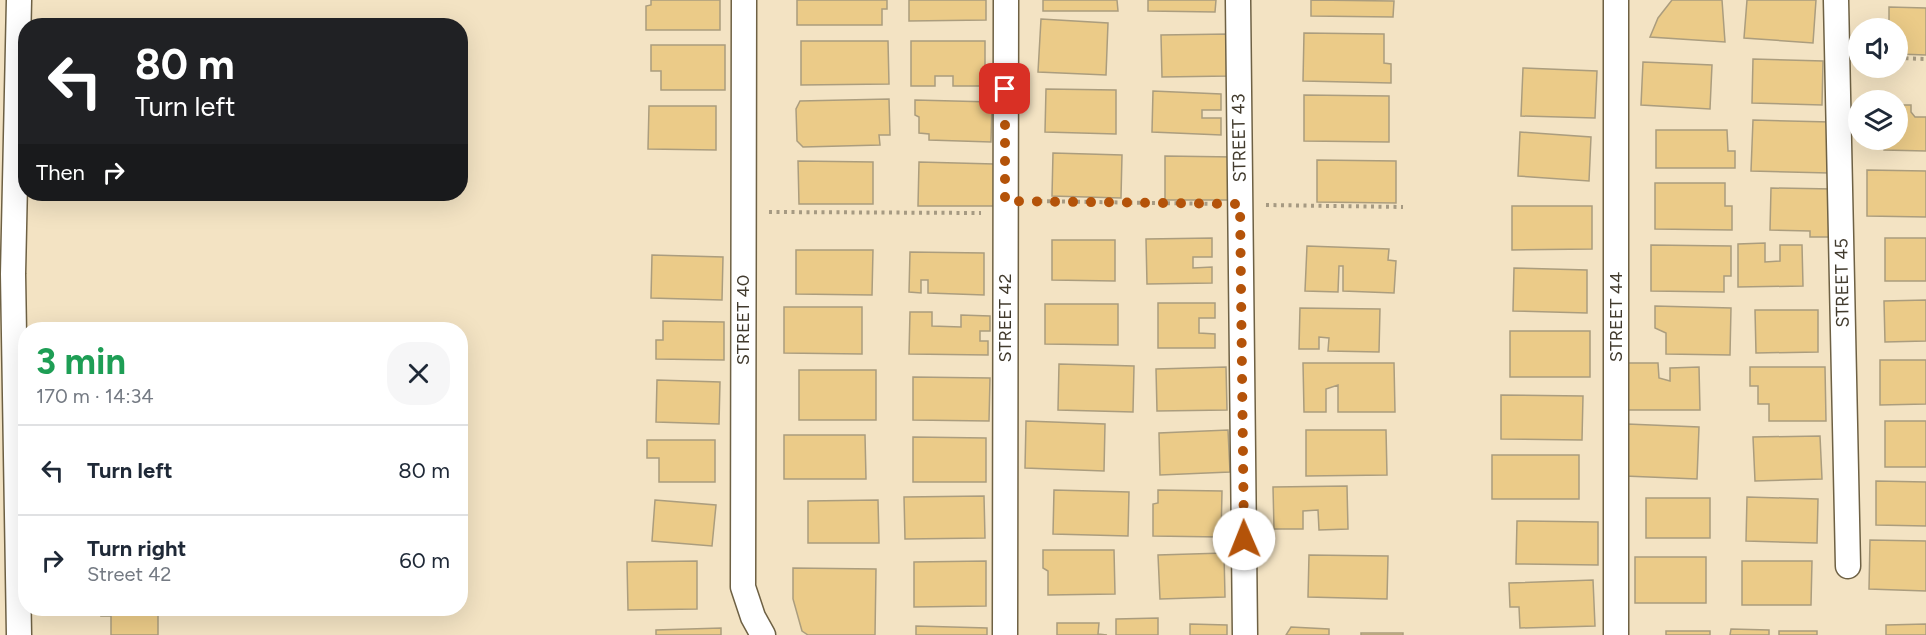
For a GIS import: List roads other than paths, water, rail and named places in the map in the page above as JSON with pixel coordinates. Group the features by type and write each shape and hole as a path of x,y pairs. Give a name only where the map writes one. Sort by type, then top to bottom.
{"street":[{"path":"19,0 19,18"},
{"name":"STREET 40","path":"744,0 743,586 753,617 763,635"},
{"name":"STREET 42","path":"1005,635 1006,0"},
{"name":"STREET 43","path":"1238,0 1245,635"},
{"name":"STREET 44","path":"1616,0 1616,635"},
{"name":"STREET 45","path":"1836,0 1848,566"},
{"path":"18,46 13,274 18,575"},
{"path":"19,616 19,635"}]}
